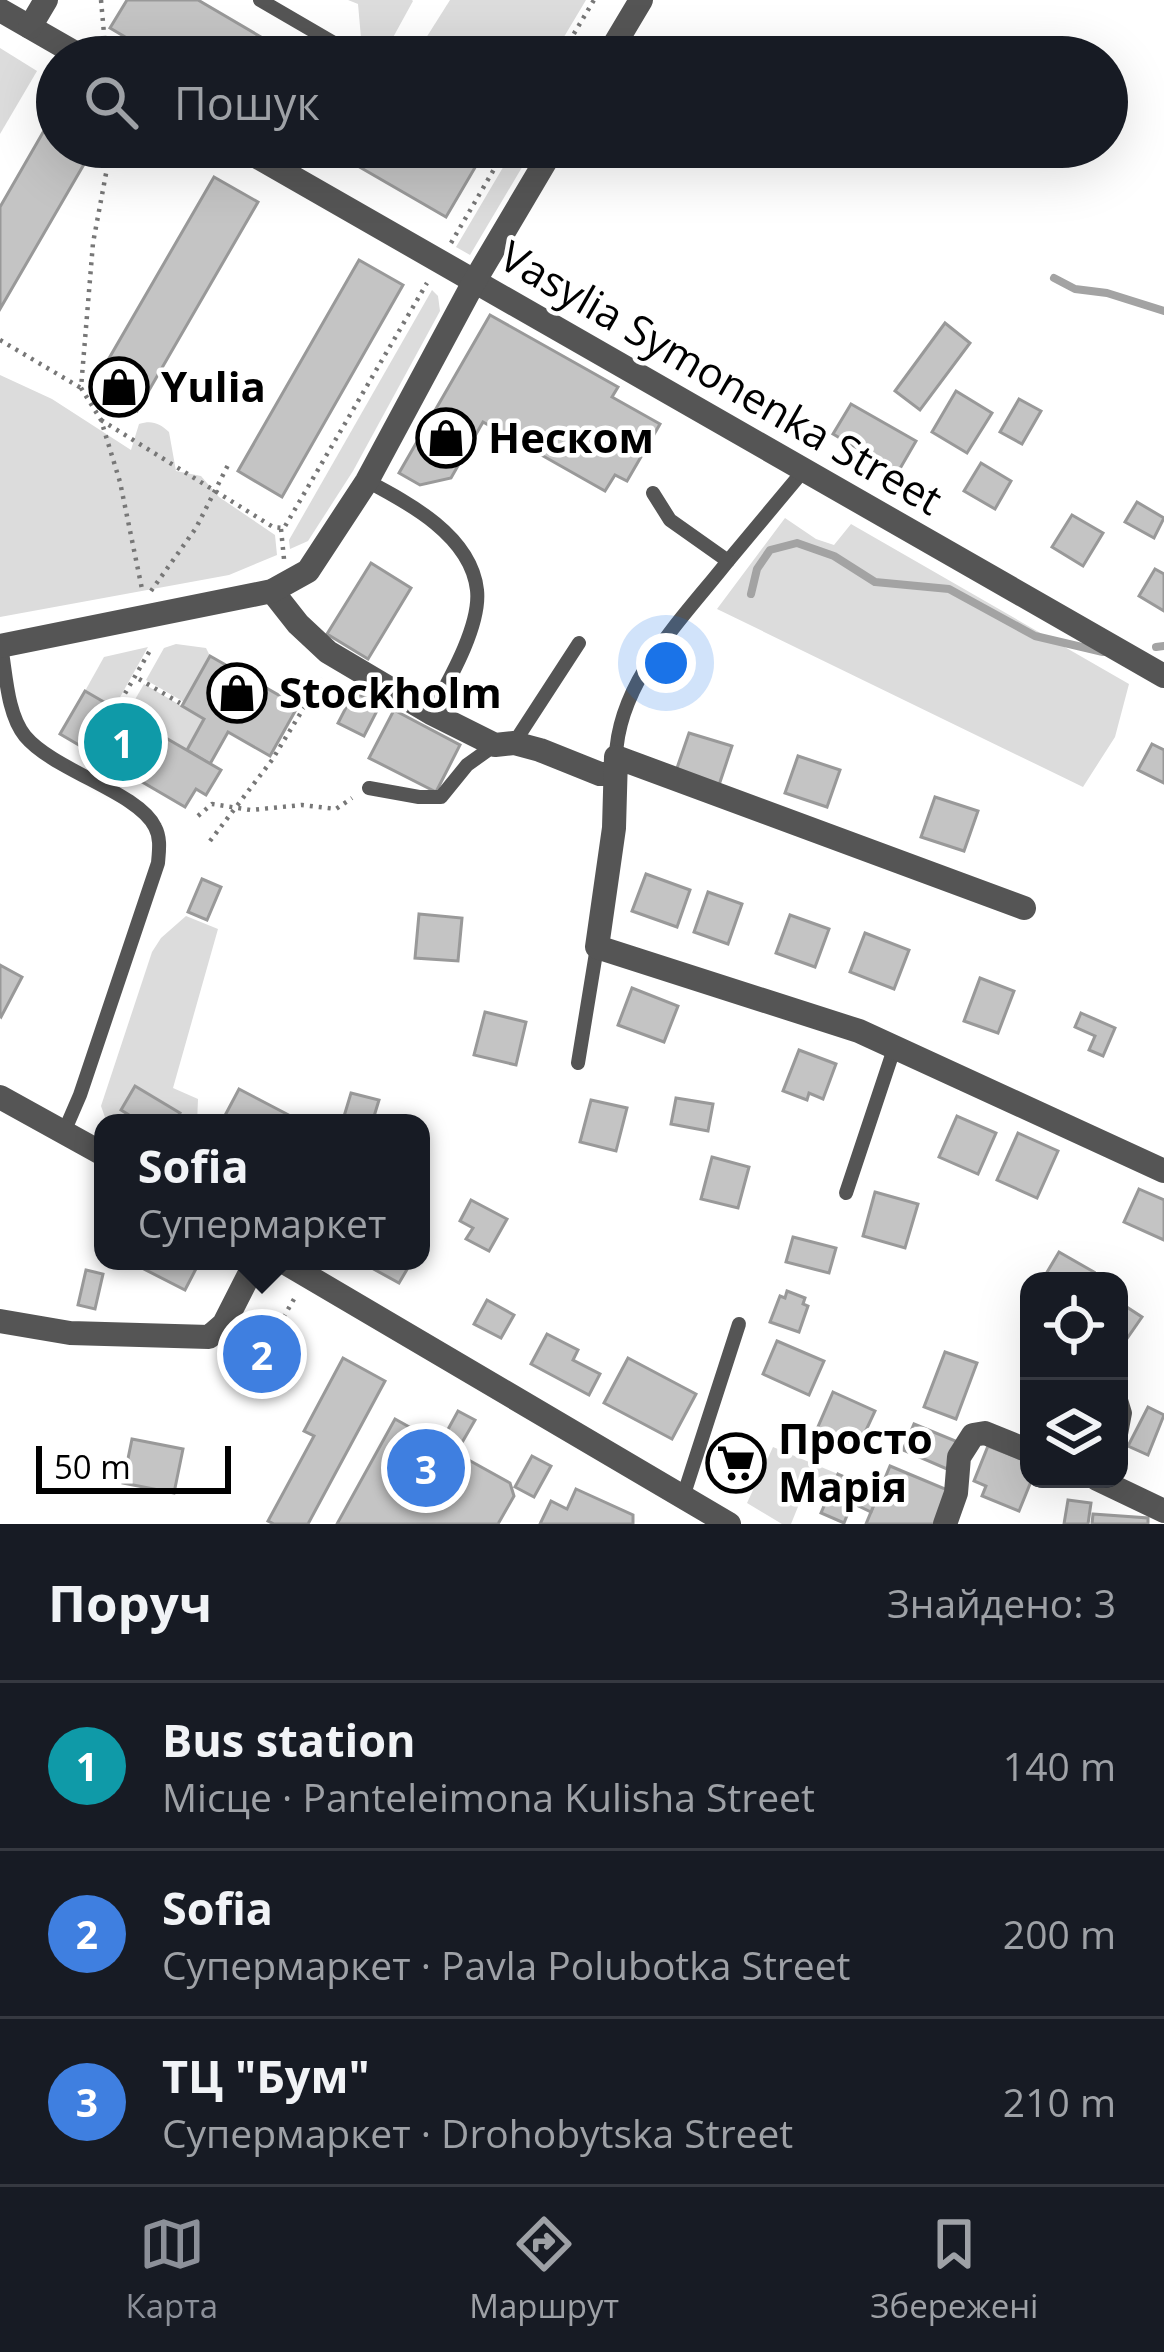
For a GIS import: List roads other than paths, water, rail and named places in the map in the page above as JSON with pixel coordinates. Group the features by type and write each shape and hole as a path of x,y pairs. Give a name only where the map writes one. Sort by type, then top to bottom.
{"street":[{"path":"30,27 46,0"},
{"path":"620,36 641,0"},
{"path":"0,10 46,36"},
{"name":"Vasylia Symonenka Street","path":"277,168 1164,676"},
{"path":"1,646 272,591 308,571 367,481 542,168"},
{"path":"272,591 298,624 336,657 431,713 505,744 600,774 615,765"},
{"path":"615,765 1024,908"},
{"path":"615,765 614,827 597,947 859,1031 1164,1171"},
{"path":"0,1097 94,1149"},
{"path":"0,1321 70,1333 209,1337 224,1324 251,1270"},
{"path":"297,1270 683,1497 714,1520"},
{"path":"945,1524 956,1493 958,1457 973,1435 985,1433 1020,1447"},
{"path":"1117,1488 1164,1511"}],"lane":[{"path":"260,0 322,36"},
{"path":"615,765 616,735 649,663 804,470"},
{"path":"367,481 404,500 440,529 457,548 474,581 476,604 458,663 431,713"},
{"path":"653,493 670,520 728,561"},
{"path":"369,788 441,796 467,765 505,744 579,644"},
{"path":"1,646 16,716 26,736 42,753 142,810 158,831 158,863 64,1132"},
{"path":"578,1063 597,947"},
{"path":"846,1193 895,1048"},
{"path":"683,1497 739,1324"}],"waterway":[{"path":"1054,278 1075,289 1107,293 1164,311"},
{"path":"751,594 757,569 770,550 797,543 834,556 875,582 949,589 1035,636 1103,652"},
{"path":"1156,647 1164,646"}],"place":[{"name":"Yulia","path":"119,387"},
{"name":"Неском","path":"446,438"},
{"name":"Stockholm","path":"237,693"},
{"name":"Bus station","path":"123,742"},
{"name":"Sofia","path":"262,1354"},
{"name":"Просто Марія","path":"736,1463"},
{"name":"ТЦ \"Бум\"","path":"426,1468"}]}
